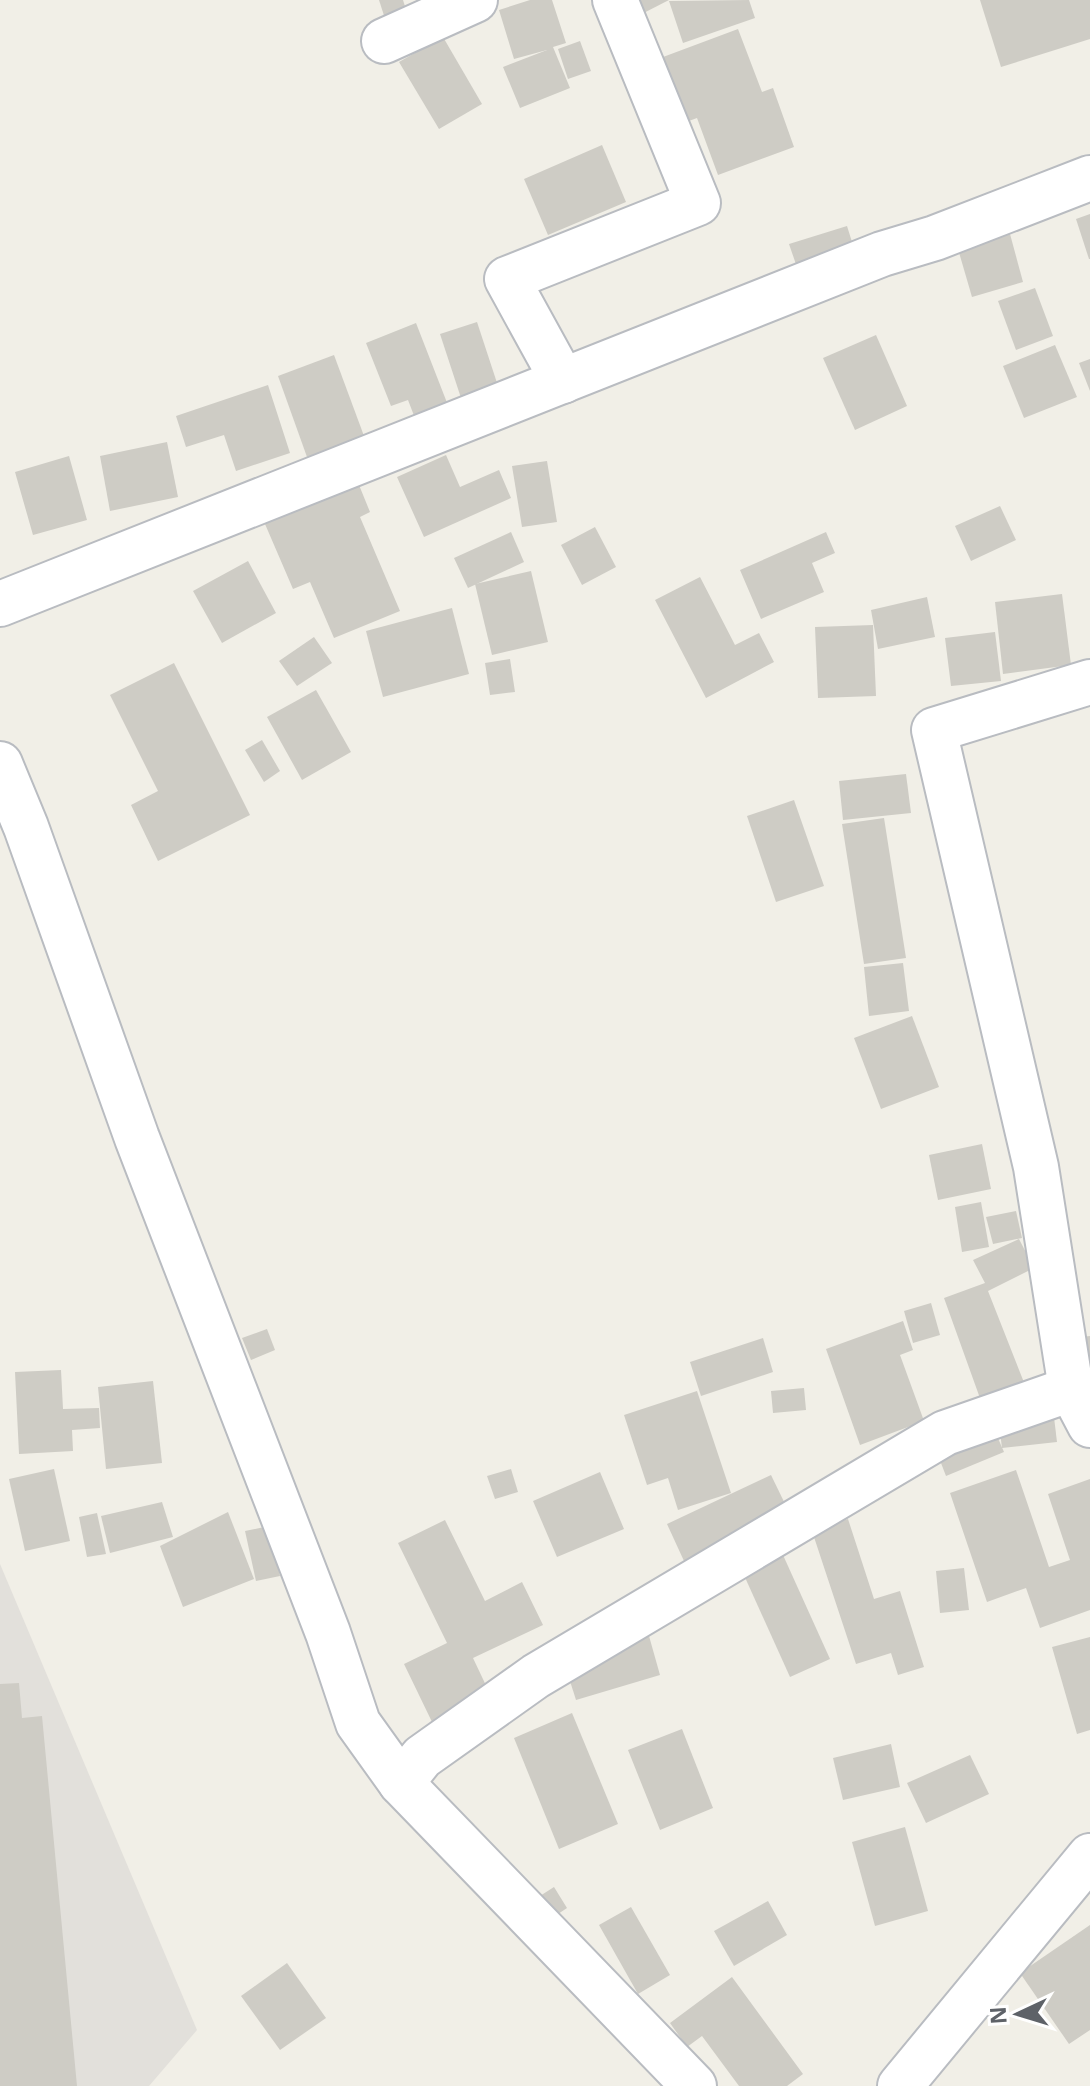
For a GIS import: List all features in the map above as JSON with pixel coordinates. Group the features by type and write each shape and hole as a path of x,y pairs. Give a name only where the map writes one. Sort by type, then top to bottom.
{"street":[{"path":"384,41 475,0"},
{"path":"563,381 507,279 698,203 615,0"},
{"path":"0,604 868,260 935,238 1090,178"},
{"path":"401,1783 422,1757 536,1676 945,1433 1081,1407 1036,1167 934,730 1090,682"},
{"path":"0,764 26,827 137,1138 328,1633 358,1723 401,1783 694,2086"},
{"path":"900,2086 1090,1856"}],"shaded area":[{"path":"0,1564 197,2030 149,2086 0,2086"}],"building":[{"path":"379,0 403,0 410,22 388,28"},
{"path":"530,0 552,0 566,43 553,47 570,88 520,108 503,67 547,50 514,59 499,10"},
{"path":"620,0 669,0 630,20"},
{"path":"749,0 755,18 683,43 669,1"},
{"path":"980,0 1090,0 1090,39 1001,67"},
{"path":"738,29 762,92 773,88 794,147 718,175 697,118 678,125 655,60"},
{"path":"443,37 482,104 439,129 399,62"},
{"path":"580,41 591,71 568,79 558,49"},
{"path":"602,145 626,202 548,235 524,179"},
{"path":"1090,214 1090,259 1089,259 1076,219"},
{"path":"847,226 856,255 799,273 789,244"},
{"path":"1010,234 1023,282 972,297 958,249"},
{"path":"1035,288 1053,336 1016,350 998,301"},
{"path":"477,322 498,386 461,398 440,334"},
{"path":"416,323 451,413 418,426 408,400 391,406 366,343"},
{"path":"876,335 907,406 855,430 823,358"},
{"path":"1055,345 1077,397 1024,418 1003,366"},
{"path":"334,355 364,436 307,457 278,376"},
{"path":"1090,359 1090,391 1079,363"},
{"path":"268,385 290,453 236,471 224,435 186,447 176,416"},
{"path":"167,442 178,497 110,511 100,456"},
{"path":"446,455 460,487 499,470 511,498 424,537 397,477"},
{"path":"69,456 87,520 33,535 15,472"},
{"path":"547,461 557,522 522,527 512,466"},
{"path":"359,485 370,512 360,517 400,611 334,638 310,582 293,589 265,524"},
{"path":"1000,506 1016,540 971,561 955,526"},
{"path":"595,527 616,567 582,585 561,545"},
{"path":"511,532 524,562 468,588 454,558"},
{"path":"826,532 835,553 812,563 824,592 761,619 740,570"},
{"path":"248,561 276,613 222,643 193,591"},
{"path":"531,571 548,642 492,655 475,584"},
{"path":"700,577 735,645 759,633 774,662 706,698 655,600"},
{"path":"1062,594 1071,665 1003,674 995,602"},
{"path":"927,597 935,637 878,649 871,610"},
{"path":"452,608 469,674 383,697 366,631"},
{"path":"873,625 876,696 818,698 815,627"},
{"path":"995,632 1001,681 951,686 945,638"},
{"path":"314,637 332,663 297,686 279,661"},
{"path":"510,659 515,692 490,695 485,663"},
{"path":"174,663 250,815 158,861 131,805 158,791 110,695"},
{"path":"316,690 351,752 302,780 267,717"},
{"path":"262,740 280,771 264,782 245,750"},
{"path":"906,774 911,813 843,820 839,781"},
{"path":"794,800 824,886 776,902 747,816"},
{"path":"884,818 906,958 864,964 842,824"},
{"path":"903,963 909,1011 869,1016 864,967"},
{"path":"912,1016 939,1087 881,1109 854,1038"},
{"path":"982,1144 991,1189 938,1200 929,1155"},
{"path":"981,1202 989,1247 962,1252 955,1207"},
{"path":"1016,1211 1022,1238 993,1244 986,1217"},
{"path":"1019,1239 1034,1268 988,1291 1025,1385 981,1401 944,1298 985,1283 973,1260"},
{"path":"931,1303 940,1335 913,1343 904,1311"},
{"path":"903,1321 913,1350 900,1355 924,1421 860,1445 826,1349"},
{"path":"267,1329 275,1350 251,1360 242,1338"},
{"path":"1090,1336 1090,1359 1085,1359 1081,1337"},
{"path":"763,1338 773,1372 701,1396 690,1362"},
{"path":"61,1370 63,1409 99,1408 100,1428 72,1430 73,1451 19,1454 15,1372"},
{"path":"153,1381 162,1463 106,1469 98,1387"},
{"path":"804,1388 806,1410 773,1413 771,1391"},
{"path":"697,1391 731,1493 678,1510 668,1478 647,1485 624,1415"},
{"path":"1053,1409 1057,1442 1002,1448 998,1416"},
{"path":"993,1427 1004,1452 946,1476 936,1450"},
{"path":"54,1469 70,1541 25,1551 9,1479"},
{"path":"511,1469 518,1492 495,1499 487,1476"},
{"path":"1016,1470 1049,1567 1070,1560 1048,1494 1090,1479 1090,1610 1040,1628 1026,1588 987,1602 950,1493"},
{"path":"600,1472 624,1529 557,1557 533,1501"},
{"path":"771,1475 789,1512 684,1561 667,1524"},
{"path":"162,1502 173,1537 110,1553 101,1516"},
{"path":"228,1512 254,1579 183,1607 160,1546"},
{"path":"97,1513 106,1554 87,1557 79,1517"},
{"path":"848,1519 874,1599 900,1591 924,1667 898,1675 891,1653 856,1664 812,1531"},
{"path":"445,1520 485,1601 522,1582 543,1625 473,1658 491,1696 433,1724 404,1664 447,1643 398,1543"},
{"path":"269,1526 280,1576 256,1581 245,1531"},
{"path":"783,1555 830,1659 790,1677 743,1573"},
{"path":"964,1568 969,1610 940,1613 936,1571"},
{"path":"649,1636 660,1675 576,1700 564,1662"},
{"path":"1090,1637 1090,1730 1077,1734 1052,1647"},
{"path":"19,1683 22,1718 42,1716 77,2086 0,2086 0,1684"},
{"path":"572,1713 618,1824 559,1849 514,1738"},
{"path":"682,1729 713,1808 660,1830 628,1750"},
{"path":"891,1744 900,1787 843,1800 833,1758"},
{"path":"970,1755 989,1794 926,1823 907,1783"},
{"path":"905,1827 928,1911 875,1926 852,1842"},
{"path":"554,1887 567,1908 543,1924 529,1903"},
{"path":"768,1901 787,1935 734,1966 714,1931"},
{"path":"631,1907 670,1975 638,1994 599,1925"},
{"path":"1090,1925 1090,2030 1069,2044 1020,1973"},
{"path":"287,1963 326,2018 280,2050 241,1996"},
{"path":"732,1977 803,2074 787,2086 739,2086 702,2036 687,2047 670,2023"}]}
